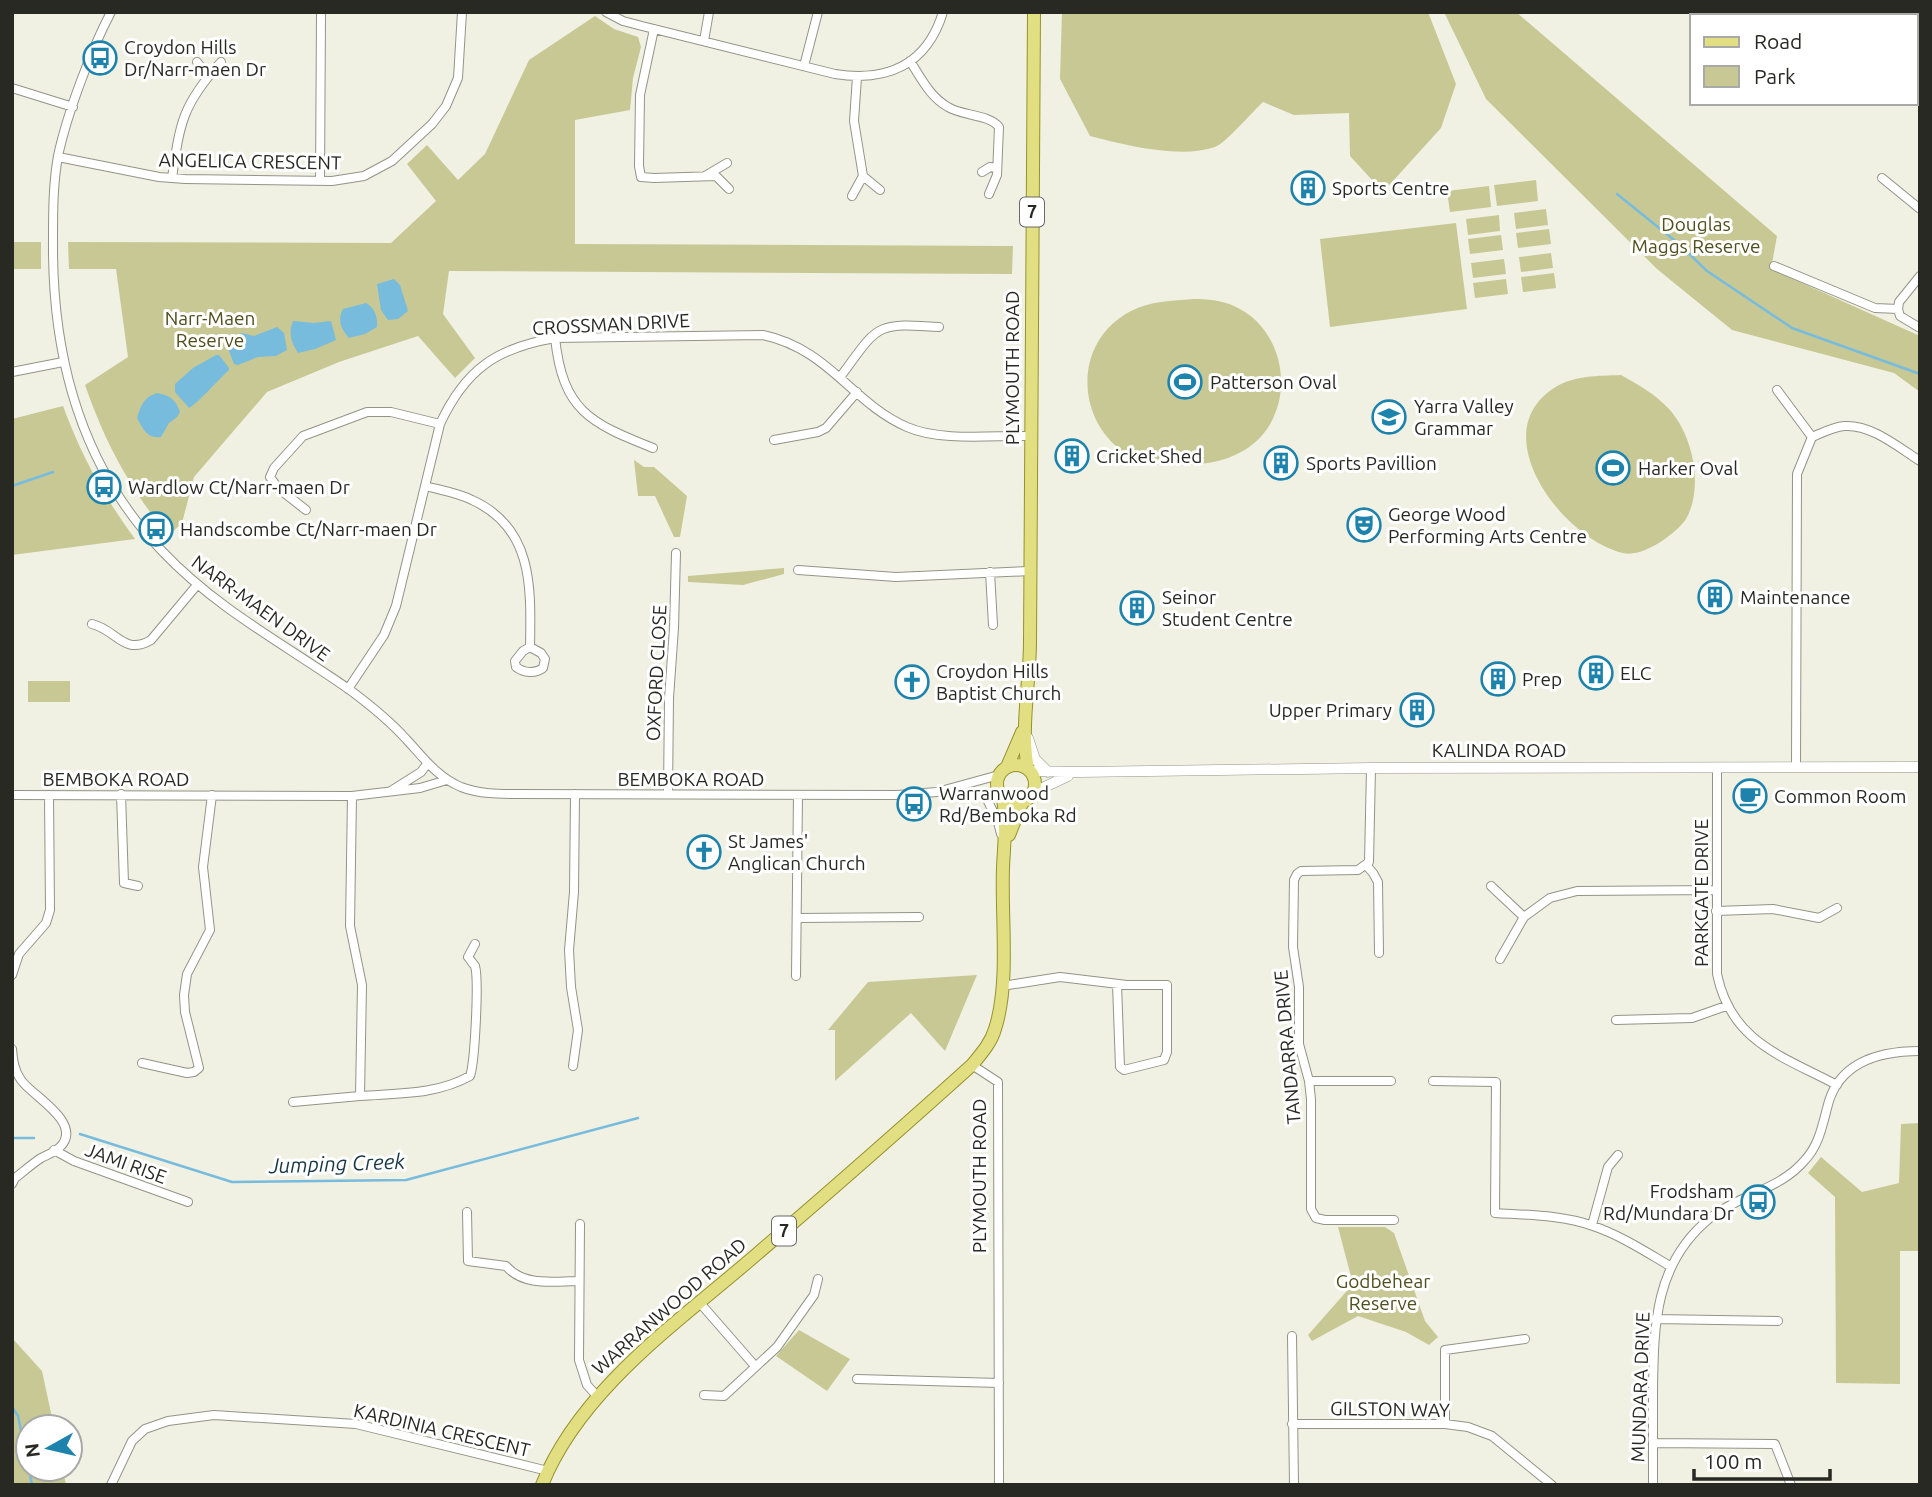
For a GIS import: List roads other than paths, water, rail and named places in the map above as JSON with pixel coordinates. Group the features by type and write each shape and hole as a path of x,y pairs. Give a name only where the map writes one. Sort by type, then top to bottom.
{"main road":[{"name":"PLYMOUTH ROAD","path":"1029,770 1025,750 1025,724 1030,650 1034,12"},
{"name":"PLYMOUTH ROAD","path":"1003,771 1025,724"},
{"path":"1003,771 1018,764 1029,770"},
{"name":"7","path":"1004,847 1021,803 1034,792 1035,781 1029,770"},
{"name":"7","path":"972,1065 995,1031 1002,986 1006,817 997,785 1003,771"},
{"path":"1002,797 1021,803"},
{"name":"WARRANWOOD ROAD","path":"542,1485 571,1430 597,1396 972,1065"}],"street":[{"name":"NARR-MAEN DRIVE","path":"111,12 73,107 58,157 54,191 53,283 57,334 63,362 87,435 132,515 161,551 197,585 348,689 393,726 427,764"},
{"path":"320,181 321,12"},
{"name":"ANGELICA CRESCENT","path":"58,157 172,178 320,181 345,180 376,171 392,161 432,124 446,106 458,78 462,12"},
{"path":"607,12 623,21 857,77 879,76 910,61 923,50 935,33 943,12"},
{"path":"704,41 709,12"},
{"path":"804,66 818,12"},
{"path":"654,29 640,95 641,177 716,176 729,190"},
{"path":"910,61 933,96 950,108 995,122 999,127 997,175 989,194"},
{"path":"197,62 208,76"},
{"path":"172,178 183,117 190,102 220,62"},
{"path":"852,196 863,176 854,121 857,77"},
{"path":"12,89 73,107"},
{"path":"705,176 727,163"},
{"path":"982,172 990,167 997,168"},
{"path":"863,176 880,190"},
{"path":"1882,178 1920,209"},
{"path":"1774,266 1875,308 1898,309"},
{"path":"1920,276 1899,302 1898,309 1900,316 1920,328"},
{"path":"841,376 872,334 886,327 904,324 939,327"},
{"name":"CROSSMAN DRIVE","path":"348,689 384,635 396,607 440,424 451,401 471,375 504,352 524,343 555,338 763,335 786,340 809,353 841,376 880,411 907,427 933,435 1031,436"},
{"path":"555,338 563,381 584,413 612,431 653,448"},
{"path":"12,372 63,362"},
{"path":"1777,390 1812,437"},
{"path":"775,440 826,428 857,392"},
{"path":"306,510 278,488 270,477 274,468 303,436 367,412 391,412 440,424"},
{"path":"1796,767 1797,474 1812,437 1844,426 1859,427 1877,434 1920,461"},
{"path":"425,486 470,498 486,506 516,538 526,561 531,588 530,647"},
{"name":"OXFORD CLOSE","path":"668,794 669,698 676,553"},
{"path":"798,570 896,578 1030,571"},
{"path":"990,572 993,625"},
{"path":"92,624 104,627 120,641 131,646 142,646 151,640 197,585"},
{"path":"1025,724 1035,759 1048,772"},
{"name":"BEMBOKA ROAD","path":"388,793 421,772 427,764 462,788 484,793 897,795 937,792 1002,797"},
{"name":"PARKGATE DRIVE","path":"1717,767 1717,974 1726,1006 1739,1025 1757,1041 1837,1085"},
{"name":"KALINDA ROAD","path":"1029,770 1079,772 1371,768 1920,767"},
{"path":"1371,768 1370,857 1366,865 1378,883 1379,953"},
{"name":"BEMBOKA ROAD","path":"937,792 1003,771"},
{"name":"KALINDA ROAD","path":"1034,792 1055,780 1079,772"},
{"name":"BEMBOKA ROAD","path":"12,794 352,796 420,788 447,780"},
{"path":"121,794 124,883 138,886"},
{"path":"573,1066 578,1030 571,987 569,950 574,892 575,794"},
{"path":"12,975 19,954 46,923 50,910 49,795"},
{"path":"142,1063 187,1073 198,1068 185,1012 184,995 187,974 210,930 203,867 212,795"},
{"path":"796,976 798,795"},
{"path":"985,795 998,822 1004,847"},
{"path":"352,796 350,926 362,985 360,1096"},
{"name":"TANDARRA DRIVE","path":"1366,865 1358,870 1301,871 1294,880 1293,947 1299,987 1299,1044 1309,1081 1311,1209 1316,1218 1336,1221 1394,1220"},
{"path":"1491,886 1524,917"},
{"path":"1500,959 1524,917 1550,898 1577,891 1716,890"},
{"path":"1716,911 1773,909 1819,918 1837,908"},
{"path":"797,918 919,917"},
{"path":"293,1102 429,1091 470,1076 474,1065 475,966 468,957 475,944"},
{"path":"1002,986 1060,977 1117,984 1167,985 1167,1052 1164,1060 1125,1070 1120,1067 1117,984"},
{"path":"1616,1020 1692,1018 1726,1006"},
{"path":"12,1049 14,1068 20,1079 31,1093 58,1114 66,1136 61,1146 15,1178 12,1184"},
{"name":"MUNDARA DRIVE","path":"1653,1485 1655,1319 1671,1266 1686,1243 1710,1219 1741,1199 1785,1179 1807,1159 1819,1137 1830,1098 1837,1085 1858,1065 1886,1052 1920,1051"},
{"name":"PLYMOUTH ROAD","path":"972,1065 998,1082 999,1485"},
{"path":"1433,1080 1496,1082 1495,1213 1545,1216 1592,1225 1671,1266"},
{"path":"1309,1081 1391,1081"},
{"name":"JAMI RISE","path":"54,1150 74,1161 188,1202"},
{"path":"1592,1225 1608,1167 1618,1155"},
{"path":"467,1212 468,1261 506,1266 515,1276 528,1280 579,1282"},
{"path":"580,1224 579,1360 587,1385 597,1396"},
{"path":"704,1395 724,1396 777,1347 814,1295 818,1279"},
{"path":"700,1303 755,1366"},
{"path":"1655,1319 1778,1321"},
{"path":"1292,1336 1294,1485"},
{"path":"1445,1423 1445,1350 1525,1339"},
{"path":"857,1379 999,1383"},
{"name":"KARDINIA CRESCENT","path":"111,1485 132,1441 145,1429 169,1421 215,1415 356,1424 548,1471"},
{"name":"GILSTON WAY","path":"1292,1424 1445,1423 1468,1427 1492,1436 1552,1485"},
{"path":"1653,1443 1774,1444 1791,1485"}],"water":[{"path":"394,279 400,285 408,311 398,319 388,320 381,310 377,284"},
{"path":"366,303 375,314 377,327 365,334 349,338 341,324 343,309"},
{"path":"293,321 331,321 336,340 298,353 291,337"},
{"path":"277,327 284,333 287,350 276,356 258,357 234,364 227,346 233,336 242,333 254,336"},
{"path":"219,355 229,370 189,408 175,392 175,384 193,368"},
{"path":"157,393 172,399 180,412 169,423 161,437 146,432 137,418 144,402"}],"waterway":[{"path":"1617,194 1679,244 1707,271 1792,328 1920,374"},
{"name":"Jumping Creek","path":"12,486 53,472"},
{"name":"Jumping Creek","path":"80,1134 232,1182 406,1180 638,1118"},
{"name":"Jumping Creek","path":"12,1138 34,1138"},
{"path":"12,1407 16,1413"}],"place":[{"name":"Croydon Hills Dr/Narr-maen Dr","path":"100,58"},
{"name":"Sports Centre","path":"1308,188"},
{"name":"Patterson Oval","path":"1185,382"},
{"name":"Yarra Valley Grammar","path":"1389,417"},
{"name":"Cricket Shed","path":"1072,456"},
{"name":"Sports Pavillion","path":"1281,463"},
{"name":"Harker Oval","path":"1613,468"},
{"name":"Wardlow Ct/Narr-maen Dr","path":"104,487"},
{"name":"George Wood Performing Arts Centre","path":"1364,525"},
{"name":"Handscombe Ct/Narr-maen Dr","path":"156,529"},
{"name":"Maintenance","path":"1715,597"},
{"name":"Seinor Student Centre","path":"1137,608"},
{"name":"ELC","path":"1596,673"},
{"name":"Prep","path":"1498,679"},
{"name":"Croydon Hills Baptist Church","path":"912,682"},
{"name":"Upper Primary","path":"1417,710"},
{"name":"Common Room","path":"1750,796"},
{"name":"Warranwood Rd/Bemboka Rd","path":"914,804"},
{"name":"St James' Anglican Church","path":"704,852"},
{"name":"Frodsham Rd/Mundara Dr","path":"1758,1202"}],"park label":[{"name":"Douglas Maggs Reserve","path":"1696,235"},
{"name":"Narr-Maen Reserve","path":"210,329"},
{"name":"Godbehear Reserve","path":"1383,1292"}]}
